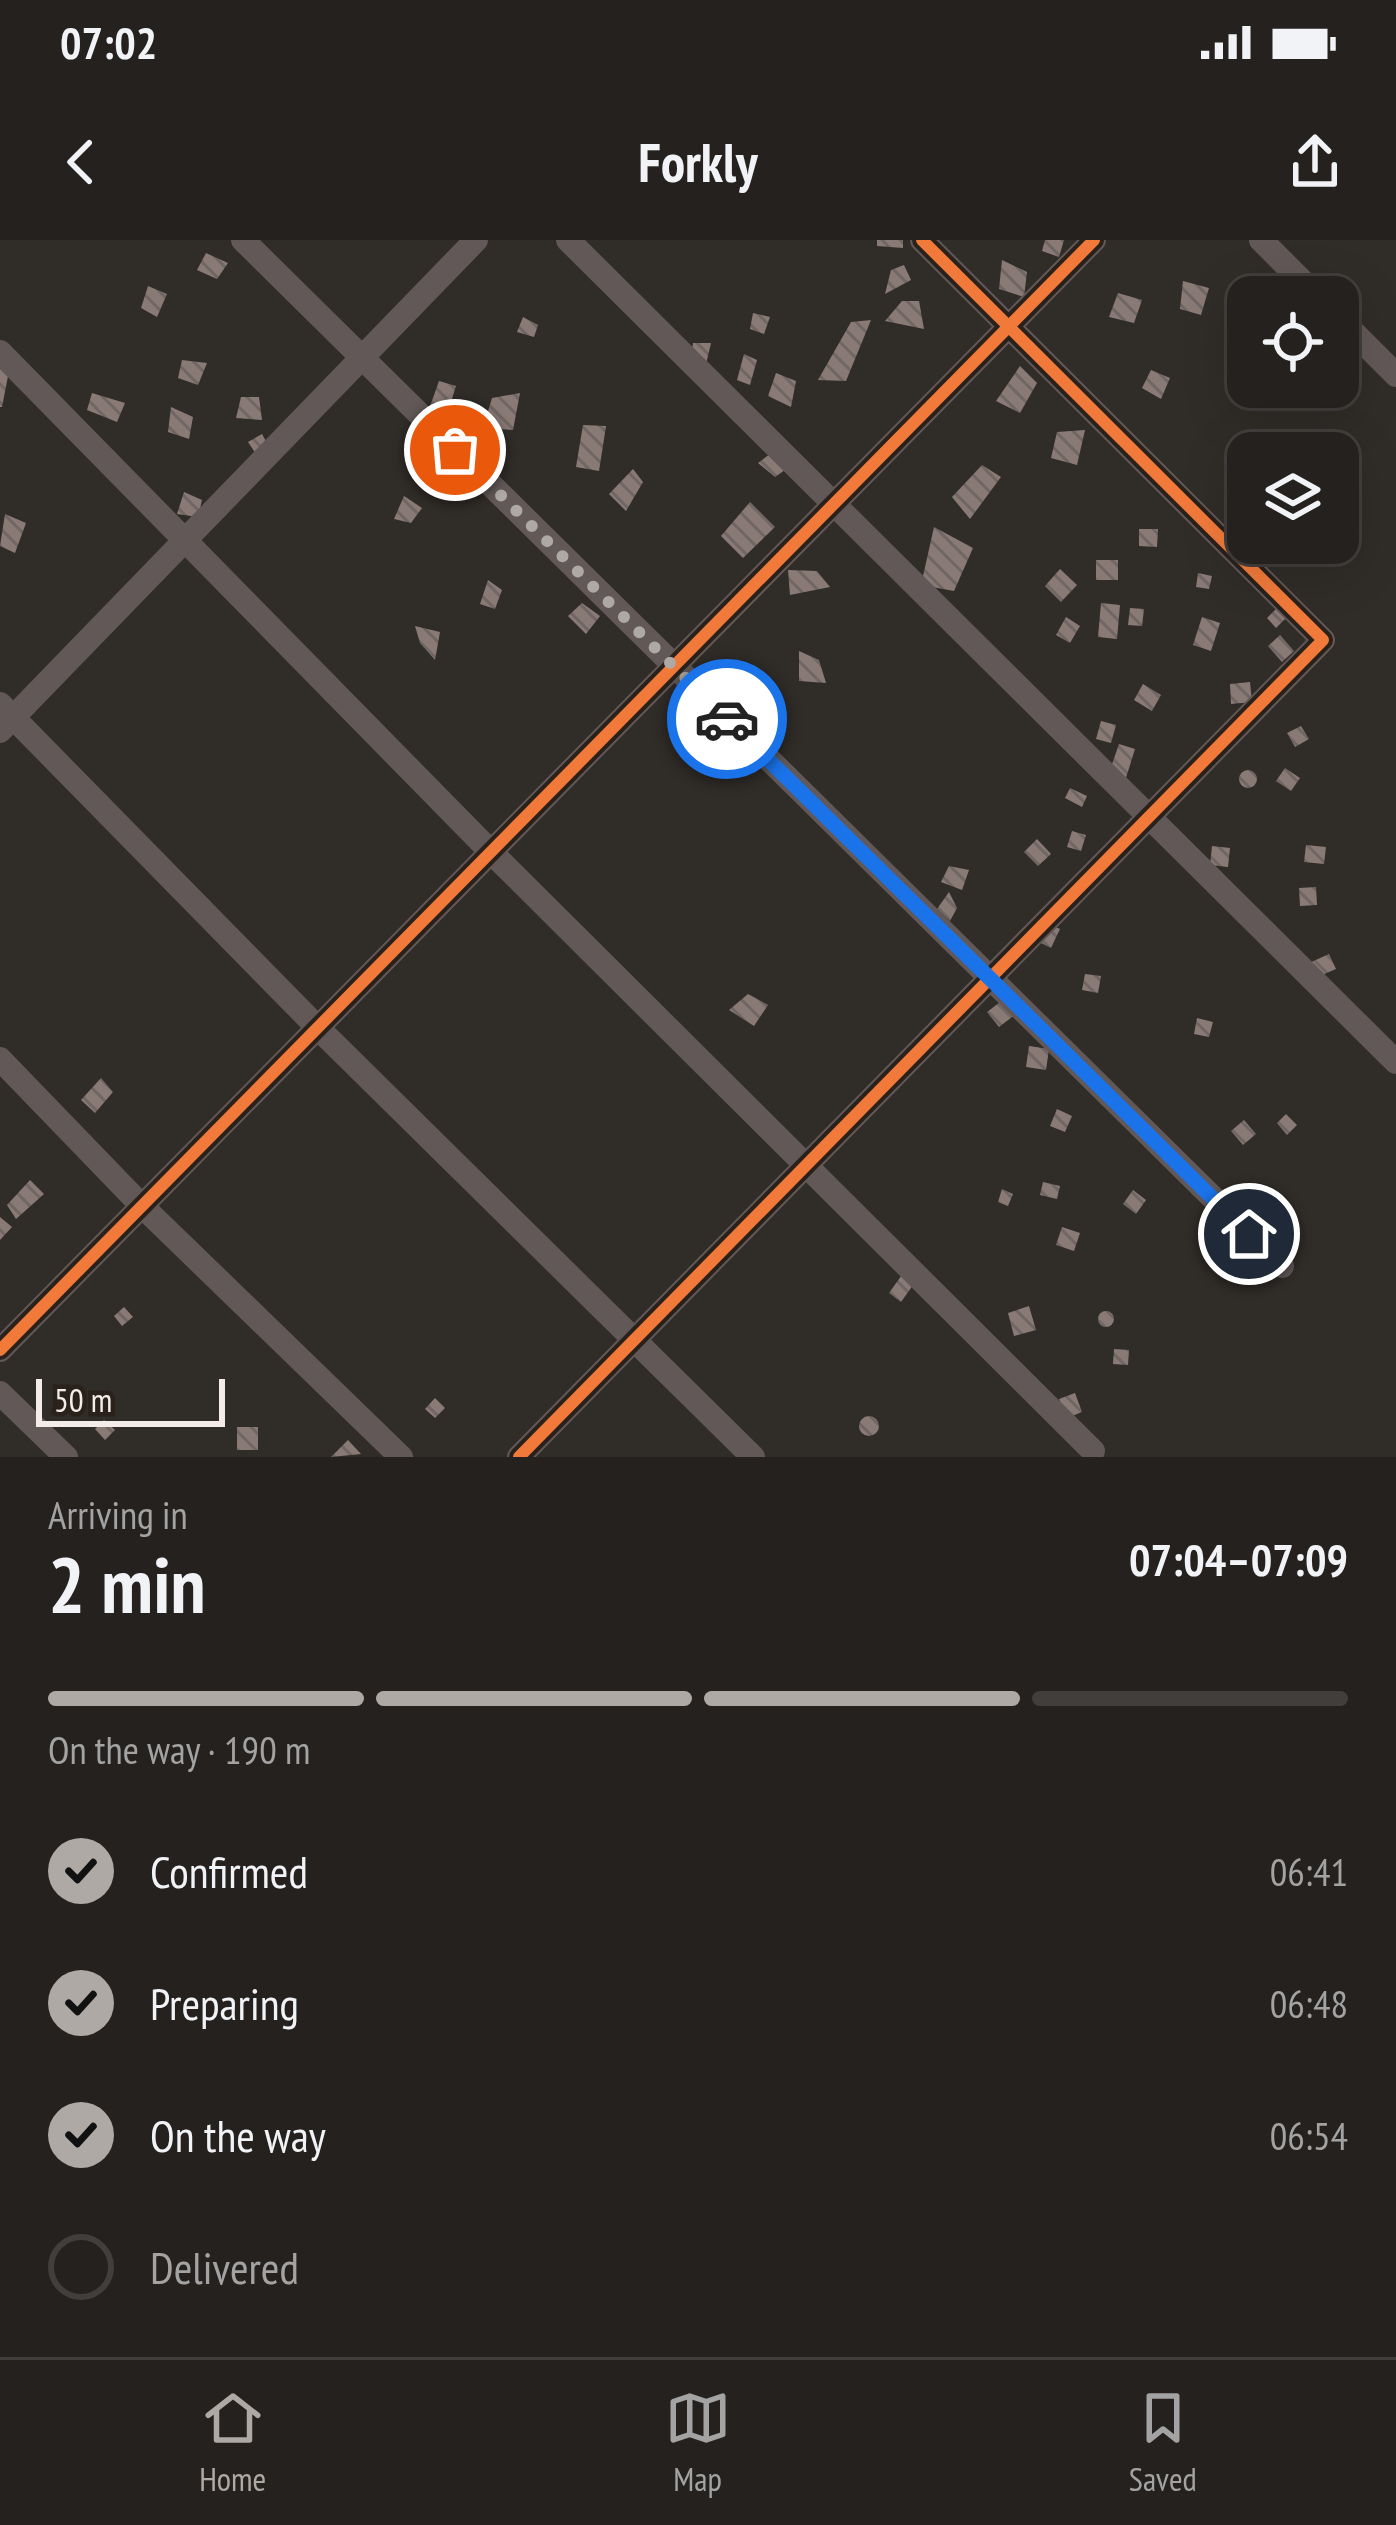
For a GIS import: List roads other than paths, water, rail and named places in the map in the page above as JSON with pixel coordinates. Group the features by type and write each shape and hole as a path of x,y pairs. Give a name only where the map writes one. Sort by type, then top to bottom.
{"street":[{"path":"243,240 1282,1266"},
{"path":"476,240 4,717 753,1457"},
{"path":"568,240 1396,1062"},
{"path":"519,1457 1323,640 922,240"},
{"path":"0,1350 1094,240"},
{"path":"1262,240 1297,276"},
{"path":"1359,338 1396,375"},
{"path":"0,352 490,852 1094,1451"},
{"path":"0,1059 142,1206 401,1457"},
{"path":"0,1393 66,1457"}]}
